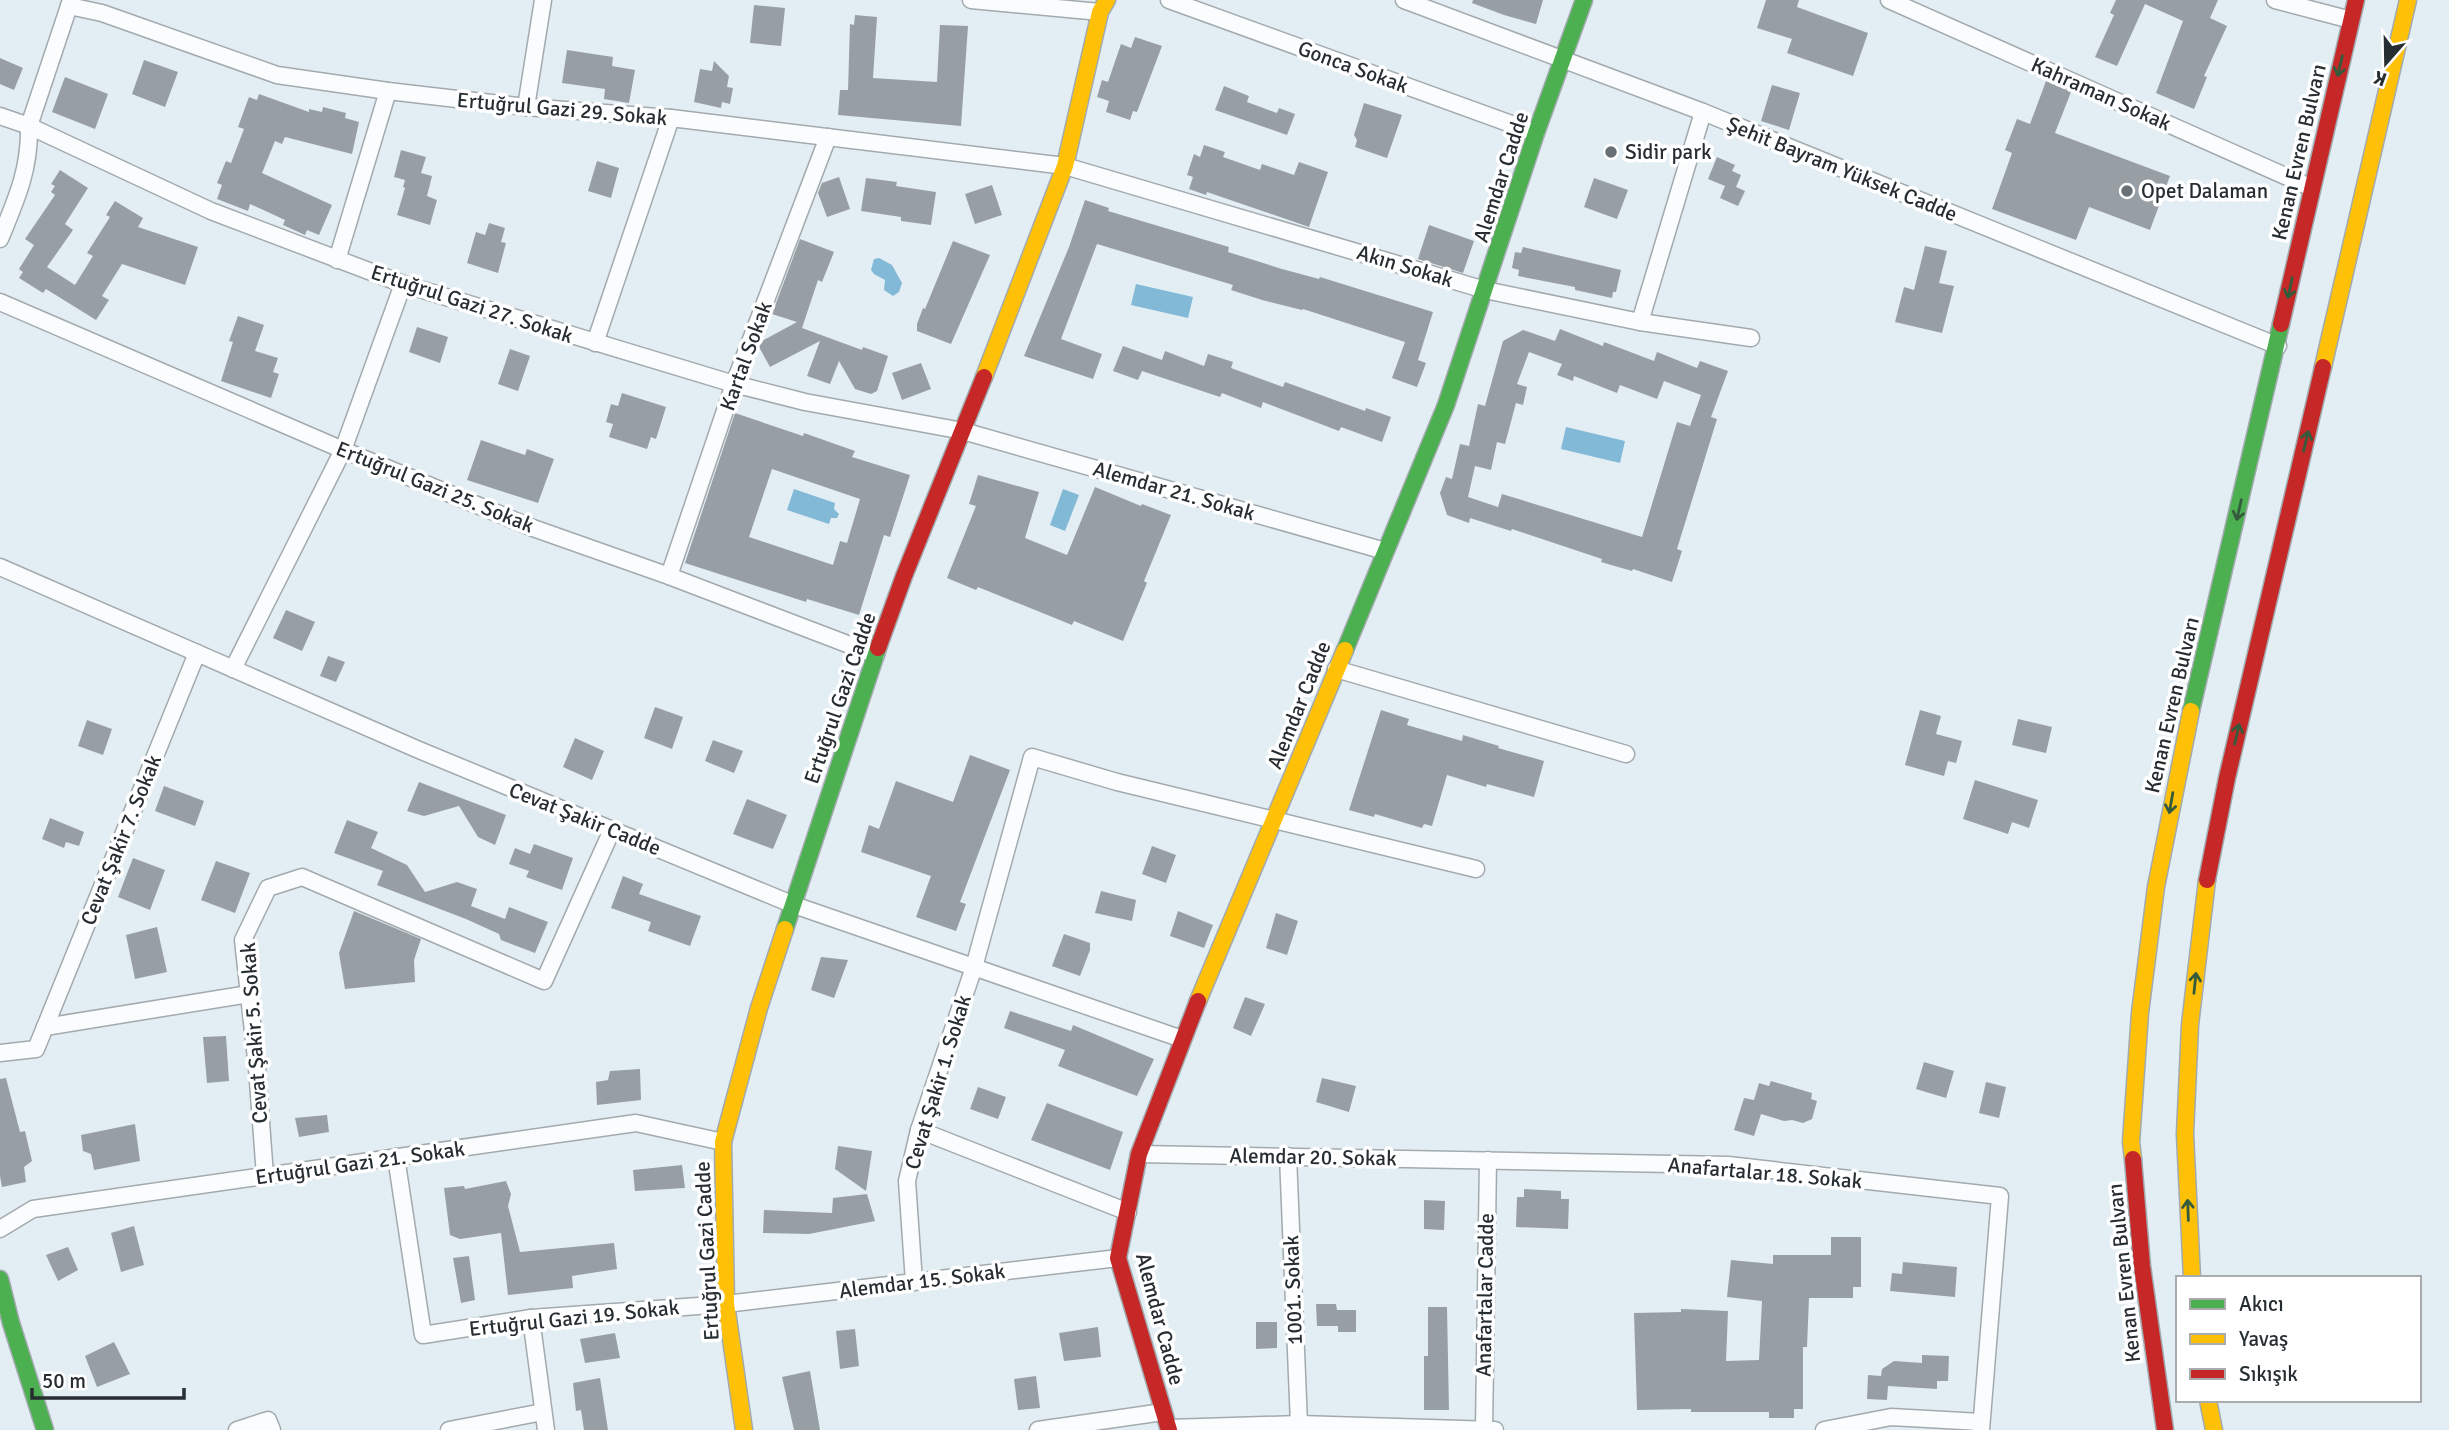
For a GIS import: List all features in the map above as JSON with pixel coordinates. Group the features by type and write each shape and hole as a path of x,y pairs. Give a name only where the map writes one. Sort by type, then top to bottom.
{"street":[{"path":"526,107 542,0"},
{"path":"971,0 1103,6"},
{"name":"Gonca Sokak","path":"1169,0 1536,133"},
{"name":"Şehit Bayram Yüksek Cadde","path":"1404,0 1703,113 2278,346"},
{"name":"Alemdar Cadde","path":"1169,1429 1118,1258 1139,1154 1182,1039 1441,418 1536,133 1584,0"},
{"name":"Kahraman Sokak","path":"1889,0 2312,188"},
{"path":"2275,0 2351,20"},
{"name":"Kenan Evren Bulvarı","path":"2165,1430 2141,1265 2131,1142 2140,1013 2156,887 2179,764 2278,346 2356,0"},
{"path":"2192,1276 2185,1134 2190,1024 2205,890 2227,778 2408,0"},
{"path":"0,239 27,167 29,126 70,3"},
{"name":"Ertuğrul Gazi 29. Sokak","path":"70,3 277,75 526,107 671,118 1065,166"},
{"name":"Ertuğrul Gazi Cadde","path":"744,1430 726,1304 723,1142 759,1007 876,655 904,576 1065,166 1103,6"},
{"path":"337,260 388,91"},
{"path":"1640,322 1703,113"},
{"name":"Ertuğrul Gazi 27. Sokak","path":"0,116 29,126 211,211 403,284 734,384 805,402 963,431"},
{"path":"595,344 671,118"},
{"name":"Kartal Sokak","path":"669,576 734,384 828,137"},
{"name":"Akın Sokak","path":"1065,166 1485,290 1640,322 1751,338"},
{"path":"233,669 343,450 403,284"},
{"name":"Ertuğrul Gazi 25. Sokak","path":"0,302 343,450 533,528 669,576 876,655"},
{"name":"Alemdar 21. Sokak","path":"963,431 1385,551"},
{"name":"Cevat Şakir Cadde","path":"0,567 419,750 794,905 1182,1039"},
{"name":"Cevat Şakir 7. Sokak","path":"0,1053 36,1049 197,653"},
{"path":"1336,669 1626,754"},
{"name":"Cevat Şakir 1. Sokak","path":"914,1282 908,1181 919,1130 974,967 1032,757 1117,782 1276,819"},
{"path":"1276,819 1476,869"},
{"name":"Cevat Şakir 5. Sokak","path":"265,1176 243,940 268,888 302,877 544,981 612,830"},
{"path":"46,1027 249,994"},
{"name":"Ertuğrul Gazi 21. Sokak","path":"0,1229 33,1209 636,1123 723,1142"},
{"path":"919,1130 1128,1212"},
{"name":"Alemdar 20. Sokak","path":"1139,1154 1488,1160"},
{"name":"1001. Sokak","path":"1288,1156 1299,1423"},
{"name":"Ertuğrul Gazi 19. Sokak","path":"396,1157 423,1335 531,1318 726,1304"},
{"name":"Anafartalar 18. Sokak","path":"1488,1160 1728,1165 2000,1196 1981,1426"},
{"name":"Anafartalar Cadde","path":"1484,1430 1488,1160"},
{"name":"Alemdar 15. Sokak","path":"726,1304 1118,1258"},
{"path":"0,1279 6,1325 45,1430"},
{"path":"531,1318 545,1430"},
{"path":"2208,1402 2214,1430"},
{"path":"449,1430 543,1412"},
{"path":"1038,1430 1163,1412"},
{"path":"1824,1430 1891,1417 1981,1426"},
{"path":"1169,1429 1299,1423 1495,1430"},
{"path":"237,1430 270,1425"}],"water":[{"path":"879,258 892,265 902,283 899,292 893,296 884,290 885,280 871,270 874,259"},
{"path":"1136,284 1193,297 1188,318 1131,305"},
{"path":"1566,427 1625,441 1620,463 1561,449"},
{"path":"794,489 835,503 834,509 839,514 837,518 831,518 829,524 787,510"},
{"path":"1063,489 1079,495 1065,531 1050,525"}],"building":[{"path":"1473,0 1543,0 1536,24 1472,3"},
{"path":"1766,0 1799,0 1797,7 1868,33 1853,76 1787,53 1792,39 1757,28"},
{"path":"2116,0 2218,0 2210,18 2227,26 2204,76 2207,77 2194,109 2156,93 2183,21 2145,4 2117,66 2095,57 2114,15 2110,13"},
{"path":"754,5 785,8 781,46 750,43"},
{"path":"855,15 877,17 873,78 937,82 940,25 968,26 961,126 838,115 840,90 848,90 850,24 854,25"},
{"path":"1135,37 1162,46 1137,112 1133,111 1130,120 1106,112 1109,101 1097,97 1102,80 1108,82 1121,44 1131,48"},
{"path":"567,50 613,57 612,66 635,70 629,103 604,99 605,89 562,83"},
{"path":"0,58 23,68 14,90 0,84"},
{"path":"144,60 178,72 165,107 132,94"},
{"path":"714,61 729,76 727,87 733,88 730,104 722,102 721,108 694,102 700,69 712,71"},
{"path":"65,77 108,94 95,129 52,112"},
{"path":"2046,81 2071,92 2055,133 2170,176 2150,230 2089,207 2076,240 1992,209 2012,153 2005,150 2017,119 2030,124"},
{"path":"1772,85 1800,93 1789,130 1761,121"},
{"path":"1224,86 1249,96 1247,102 1277,113 1279,108 1295,114 1287,135 1215,110"},
{"path":"259,94 309,112 309,109 322,112 323,107 346,113 345,118 359,122 352,154 285,137 282,144 275,141 262,173 332,205 319,235 307,230 305,235 283,225 285,220 250,204 248,211 217,199 222,185 217,183 226,161 231,163 244,129 238,127 249,97 257,100"},
{"path":"1364,103 1402,115 1387,158 1355,147 1357,140 1354,135"},
{"path":"1204,145 1225,152 1223,157 1260,170 1262,164 1294,175 1299,162 1328,172 1309,227 1207,192 1206,195 1189,189 1193,177 1187,175 1194,154 1200,157"},
{"path":"401,150 426,157 421,173 432,176 427,196 437,200 430,225 397,215 405,188 405,180 394,177"},
{"path":"1717,157 1735,165 1732,171 1741,175 1736,187 1745,191 1738,206 1720,198 1725,186 1708,179"},
{"path":"597,161 619,168 611,198 588,191"},
{"path":"60,170 88,188 65,224 73,230 47,267 75,285 93,256 87,253 110,217 106,215 115,201 143,218 138,227 198,247 185,285 122,264 102,296 109,300 96,320 46,289 43,293 19,278 23,272 19,269 34,245 25,239 55,195 51,192 55,186 51,184"},
{"path":"839,177 850,209 827,217 818,193 822,183"},
{"path":"866,178 897,182 896,186 936,192 931,225 861,211"},
{"path":"1594,178 1628,190 1617,219 1584,207"},
{"path":"992,185 1002,215 975,224 965,194"},
{"path":"1085,200 1109,208 1108,211 1229,247 1228,252 1433,312 1418,360 1426,363 1417,387 1392,378 1405,342 1303,309 1262,300 1231,290 1233,285 1097,244 1061,339 1102,354 1093,379 1024,356 1069,247"},
{"path":"489,223 505,228 501,242 506,243 498,273 467,263 476,232 485,235"},
{"path":"1429,225 1474,241 1463,273 1418,259"},
{"path":"800,239 834,252 822,282 818,280 802,328 862,350 863,347 888,356 877,391 871,394 855,389 839,361 830,384 807,376 820,341 770,367 759,347 762,341 797,322 772,314"},
{"path":"953,241 990,255 951,344 917,331 917,324"},
{"path":"1925,246 1947,251 1939,283 1954,286 1942,333 1895,322 1904,287 1914,290"},
{"path":"1523,247 1621,270 1616,292 1613,292 1612,298 1575,290 1575,287 1518,276 1519,270 1512,268 1515,252 1521,253"},
{"path":"238,316 264,325 255,351 278,358 273,372 279,374 271,398 221,381 233,342 229,341"},
{"path":"417,327 448,337 440,363 409,352"},
{"path":"1560,329 1603,346 1604,342 1654,361 1657,352 1697,368 1700,361 1728,371 1711,417 1717,419 1677,549 1682,551 1672,582 1601,562 1602,559 1512,529 1511,531 1470,518 1469,523 1447,515 1440,493 1446,477 1452,479 1460,444 1469,446 1478,404 1485,406 1503,341 1523,330 1555,341","holes":["1529,352 1562,364 1557,375 1573,381 1574,376 1617,393 1620,385 1657,399 1664,381 1701,395 1690,426 1677,422 1642,537 1502,494 1498,507 1468,497 1475,466 1491,470 1497,442 1505,444 1516,403 1523,405 1527,387 1517,384"]},
{"path":"1123,346 1162,360 1165,351 1204,366 1208,354 1233,362 1231,368 1283,387 1285,382 1365,411 1366,408 1391,417 1382,442 1341,427 1339,431 1263,402 1261,408 1222,393 1220,397 1142,371 1138,380 1113,371"},
{"path":"510,349 530,356 518,391 498,384"},
{"path":"921,363 931,389 902,400 892,373"},
{"path":"622,393 666,407 656,439 651,437 647,449 609,437 613,424 606,422 611,404 618,406"},
{"path":"735,413 855,451 852,457 910,475 890,537 884,535 859,615 807,599 806,602 685,563","holes":["772,469 860,499 847,543 840,541 833,565 749,537"]},
{"path":"481,440 525,455 527,449 554,459 538,503 467,480"},
{"path":"978,475 1039,492 1025,538 1067,555 1095,487 1171,515 1123,641 1074,621 1072,625 978,587 976,590 947,578 976,506 969,504"},
{"path":"286,610 315,622 302,651 273,638"},
{"path":"328,656 345,662 336,682 320,676"},
{"path":"655,707 683,717 672,749 644,738"},
{"path":"1381,710 1409,719 1407,725 1462,741 1463,735 1544,761 1534,797 1447,775 1432,826 1424,824 1422,828 1375,814 1374,817 1349,810"},
{"path":"1920,710 1941,716 1936,734 1962,741 1956,763 1948,761 1944,776 1905,765"},
{"path":"2018,719 2052,727 2046,753 2012,745"},
{"path":"87,720 112,729 103,755 78,746"},
{"path":"575,738 604,751 592,780 563,767"},
{"path":"713,740 743,751 734,773 705,761"},
{"path":"970,755 1010,770 960,902 966,904 956,931 916,917 931,876 861,852 869,825 879,829 896,781 953,802"},
{"path":"1975,780 2038,800 2029,828 2012,822 2008,834 1963,819"},
{"path":"419,782 506,815 495,845 478,837 459,806 424,816 407,811"},
{"path":"164,786 204,801 195,826 155,811"},
{"path":"747,799 787,815 773,849 733,834"},
{"path":"50,818 84,832 79,846 66,842 64,848 42,839"},
{"path":"347,820 378,832 371,848 407,865 425,892 457,882 477,889 471,906 505,919 509,907 548,922 535,953 501,940 499,934 466,919 377,885 383,871 334,853"},
{"path":"534,844 573,858 562,890 526,877 529,871 509,864 515,848 530,854"},
{"path":"1152,846 1176,855 1166,883 1142,874"},
{"path":"133,858 165,870 150,910 118,897"},
{"path":"216,861 250,873 235,913 201,900"},
{"path":"623,876 643,884 639,894 701,916 690,946 648,931 651,922 611,908"},
{"path":"1101,891 1136,900 1132,921 1095,913"},
{"path":"354,911 421,939 414,960 415,982 345,989 339,953"},
{"path":"1178,911 1213,925 1204,948 1170,936"},
{"path":"1276,913 1298,921 1287,955 1266,948"},
{"path":"157,927 167,972 135,979 126,935"},
{"path":"1064,934 1090,943 1080,976 1052,966"},
{"path":"821,957 848,960 834,998 811,990"},
{"path":"1245,997 1265,1004 1251,1036 1233,1028"},
{"path":"1010,1011 1071,1031 1073,1025 1154,1059 1137,1096 1058,1066 1065,1050 1004,1028"},
{"path":"226,1036 229,1081 207,1083 203,1037"},
{"path":"1924,1062 1954,1071 1946,1098 1916,1089"},
{"path":"640,1069 641,1100 597,1105 596,1082 608,1080 610,1071"},
{"path":"6,1078 20,1132 25,1131 32,1161 24,1167 26,1182 2,1187 0,1079"},
{"path":"1322,1078 1356,1086 1349,1112 1316,1102"},
{"path":"1771,1081 1812,1093 1811,1099 1817,1101 1812,1119 1803,1123 1761,1114 1754,1136 1734,1130 1744,1098 1754,1100 1759,1083 1769,1086"},
{"path":"1986,1082 2006,1087 1999,1118 1979,1113"},
{"path":"978,1087 1006,1097 998,1119 970,1109"},
{"path":"1047,1103 1123,1132 1110,1170 1031,1140"},
{"path":"327,1115 329,1132 299,1137 295,1118"},
{"path":"135,1124 140,1161 94,1170 91,1154 83,1151 81,1135"},
{"path":"838,1146 872,1151 866,1191 835,1169"},
{"path":"682,1165 685,1188 635,1191 633,1170"},
{"path":"506,1181 511,1194 508,1206 520,1252 614,1243 617,1269 572,1276 573,1288 508,1295 501,1233 460,1239 450,1235 444,1188 464,1186 465,1189"},
{"path":"1524,1189 1561,1191 1561,1199 1569,1199 1568,1229 1516,1227 1517,1197 1524,1197"},
{"path":"867,1194 875,1221 809,1234 763,1233 764,1210 832,1213 833,1198"},
{"path":"1424,1200 1445,1201 1444,1230 1424,1229"},
{"path":"134,1226 144,1265 121,1272 111,1233"},
{"path":"1831,1237 1861,1237 1861,1287 1853,1287 1853,1298 1809,1298 1807,1347 1803,1347 1803,1409 1794,1409 1794,1418 1769,1418 1769,1412 1637,1410 1634,1313 1681,1312 1681,1309 1728,1311 1726,1361 1759,1360 1762,1301 1727,1297 1731,1260 1773,1264 1773,1255 1831,1255"},
{"path":"68,1247 78,1270 58,1281 46,1255"},
{"path":"469,1256 475,1300 461,1303 453,1258"},
{"path":"1903,1262 1957,1267 1955,1297 1890,1291 1892,1273 1902,1274"},
{"path":"1316,1304 1336,1304 1337,1310 1356,1310 1356,1332 1338,1332 1338,1326 1317,1326"},
{"path":"1428,1307 1447,1307 1449,1410 1424,1410"},
{"path":"1256,1322 1277,1322 1277,1348 1256,1349"},
{"path":"1098,1327 1101,1357 1064,1361 1059,1333"},
{"path":"855,1329 859,1366 840,1369 836,1331"},
{"path":"615,1333 620,1358 585,1363 580,1339"},
{"path":"114,1342 130,1374 97,1387 85,1356"},
{"path":"1922,1355 1949,1356 1948,1381 1937,1381 1937,1389 1888,1386 1887,1400 1867,1399 1868,1375 1881,1376 1882,1369 1894,1361 1922,1363"},
{"path":"810,1371 820,1430 794,1430 782,1377"},
{"path":"1036,1376 1040,1408 1018,1410 1014,1379"},
{"path":"600,1378 608,1430 584,1430 581,1410 576,1411 573,1383"}],"traffic: fast":[{"path":"1345,650 1446,405 1536,133 1584,0"},
{"path":"2191,711 2281,324"},
{"path":"785,929 878,648"},
{"path":"0,1279 45,1430"}],"traffic: slow":[{"path":"984,377 1065,166 1100,12 1107,0"},
{"path":"2323,367 2408,0"},
{"path":"1198,1001 1345,650"},
{"path":"2133,1159 2131,1142 2140,1013 2156,887 2191,711"},
{"path":"2192,1276 2185,1134 2190,1025 2207,880"},
{"path":"744,1430 726,1304 723,1142 759,1008 785,929"},
{"path":"2208,1402 2214,1430"}],"traffic: jam":[{"path":"2281,324 2356,0"},
{"path":"2207,880 2227,778 2323,367"},
{"path":"878,648 984,377"},
{"path":"1169,1430 1118,1258 1139,1154 1198,1001"},
{"path":"2133,1159 2142,1266 2165,1430"}],"place":[{"name":"Sidir park","path":"1611,152"},
{"name":"Opet Dalaman","path":"2127,191"}]}
